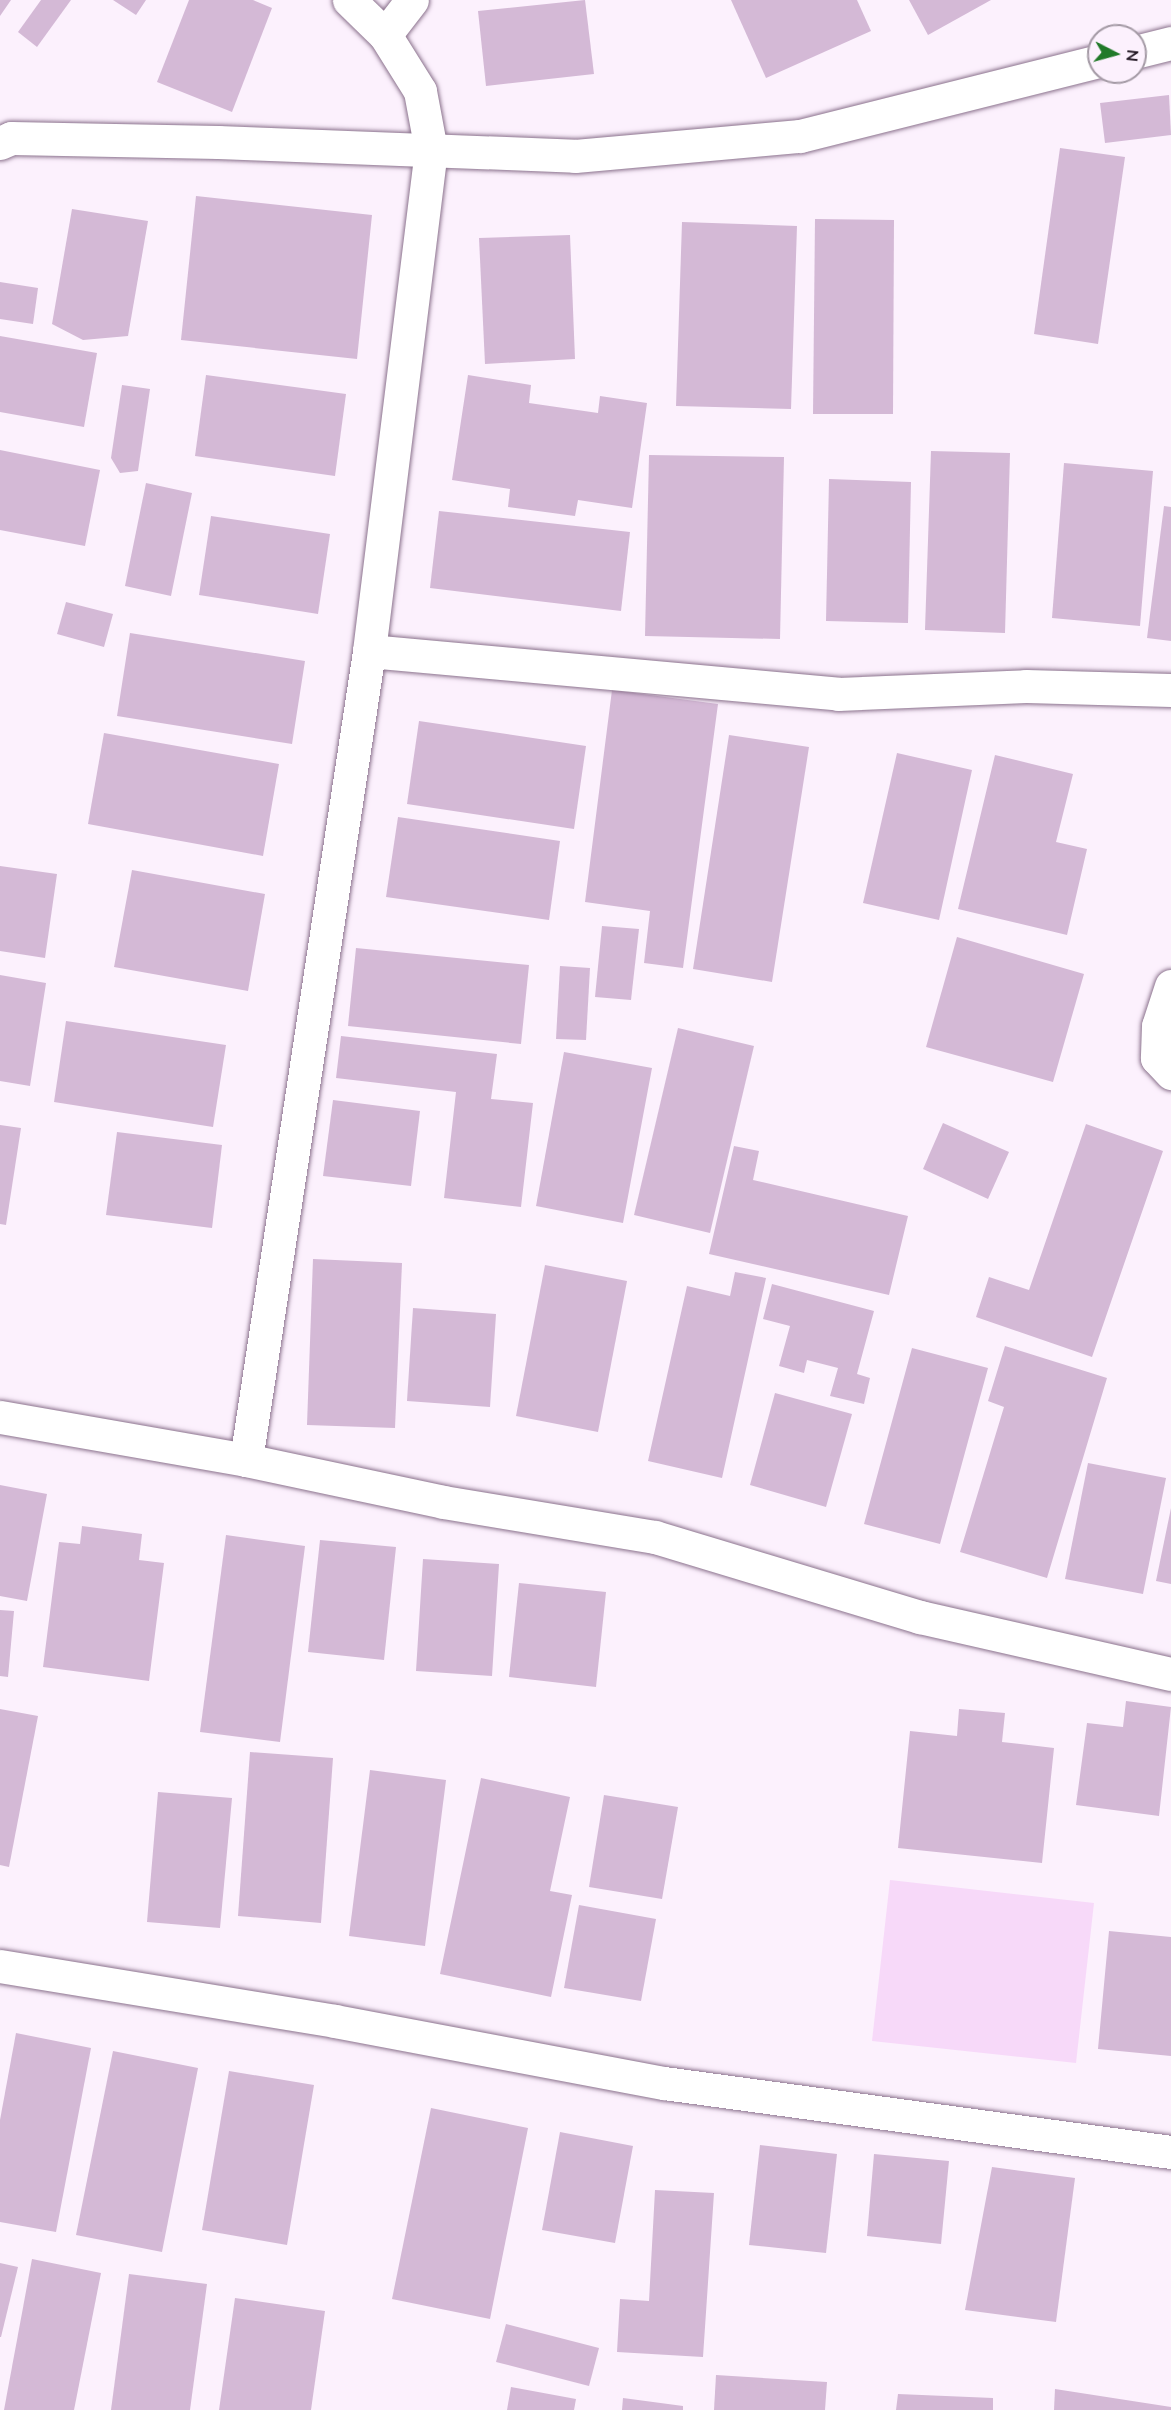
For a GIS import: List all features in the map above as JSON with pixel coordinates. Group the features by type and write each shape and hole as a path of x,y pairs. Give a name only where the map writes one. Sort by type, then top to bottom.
{"street":[{"path":"246,1460 369,651 430,150 420,91 385,35 349,0"},
{"path":"385,35 412,0"},
{"path":"1147,49 1171,43"},
{"path":"0,142 11,138 575,156 800,136 1087,64"},
{"path":"369,651 838,694 1026,686 1171,690"},
{"path":"1171,986 1158,1026 1157,1058 1171,1074"},
{"path":"0,1417 246,1460 443,1502 655,1537 920,1617 1171,1674"},
{"path":"0,1966 335,2021 664,2083 1171,2152"}],"shaded area":[{"path":"890,1880 1094,1903 1076,2063 872,2041"}],"building":[{"path":"0,0 11,0 0,16"},
{"path":"41,0 71,0 37,47 18,32"},
{"path":"113,0 146,0 136,15"},
{"path":"189,0 253,0 272,8 232,112 157,82"},
{"path":"585,0 594,74 486,86 478,11"},
{"path":"731,0 857,0 871,31 766,78"},
{"path":"909,0 991,0 928,35"},
{"path":"1169,95 1171,135 1105,143 1100,103"},
{"path":"1060,148 1125,157 1098,344 1034,334"},
{"path":"196,196 372,215 357,359 181,340"},
{"path":"72,209 148,221 128,336 83,340 52,324"},
{"path":"815,219 894,220 893,414 813,414"},
{"path":"682,222 797,226 791,409 676,406"},
{"path":"570,235 575,359 485,364 479,238"},
{"path":"0,282 38,288 33,324 0,319"},
{"path":"0,336 97,353 84,427 0,412"},
{"path":"206,375 346,394 335,476 195,456"},
{"path":"468,375 531,385 529,403 598,413 600,396 647,403 632,508 578,500 575,516 508,507 510,489 452,480"},
{"path":"122,385 150,389 138,471 120,473 111,458"},
{"path":"0,450 100,470 85,546 0,530"},
{"path":"931,451 1010,453 1005,633 925,630"},
{"path":"649,455 784,457 780,639 645,636"},
{"path":"1064,463 1153,471 1140,626 1052,618"},
{"path":"829,479 911,482 908,623 826,621"},
{"path":"146,483 192,493 171,596 125,586"},
{"path":"1164,506 1171,507 1171,641 1147,638"},
{"path":"439,511 630,532 621,611 430,588"},
{"path":"211,516 330,534 318,614 199,595"},
{"path":"66,602 113,614 104,647 57,634"},
{"path":"130,633 305,661 292,744 117,716"},
{"path":"612,690 718,704 683,968 644,963 650,911 585,902"},
{"path":"419,721 586,746 574,829 407,804"},
{"path":"104,733 279,764 263,856 88,824"},
{"path":"729,735 809,747 772,982 693,969"},
{"path":"897,753 972,770 939,920 863,903"},
{"path":"995,755 1073,774 1056,842 1087,849 1067,935 958,909"},
{"path":"398,817 560,841 549,920 386,897"},
{"path":"0,866 57,874 45,958 0,951"},
{"path":"132,870 265,894 248,991 114,967"},
{"path":"602,926 639,929 631,1000 595,997"},
{"path":"957,937 1084,974 1053,1082 926,1047"},
{"path":"356,948 529,965 521,1044 348,1026"},
{"path":"560,966 590,968 586,1040 556,1039"},
{"path":"0,975 46,983 30,1086 0,1081"},
{"path":"66,1021 226,1045 213,1127 54,1102"},
{"path":"678,1028 754,1046 710,1233 634,1215"},
{"path":"341,1036 497,1054 491,1099 533,1103 521,1207 444,1198 456,1092 336,1078"},
{"path":"564,1052 652,1068 623,1223 536,1206"},
{"path":"333,1100 420,1111 411,1186 323,1176"},
{"path":"943,1123 1009,1152 988,1199 923,1169"},
{"path":"1086,1124 1163,1151 1092,1357 976,1317 989,1277 1029,1290"},
{"path":"0,1125 21,1128 6,1225 0,1224"},
{"path":"117,1132 222,1145 212,1228 106,1215"},
{"path":"734,1146 759,1151 753,1180 908,1216 889,1295 709,1254"},
{"path":"313,1259 402,1263 395,1428 307,1425"},
{"path":"545,1265 627,1281 598,1432 516,1416"},
{"path":"735,1272 766,1278 722,1478 648,1461 687,1286 730,1296"},
{"path":"772,1284 874,1311 857,1374 870,1378 864,1404 830,1396 838,1368 807,1360 804,1373 779,1366 790,1326 763,1319"},
{"path":"413,1308 496,1314 490,1407 407,1401"},
{"path":"1005,1346 1107,1378 1047,1578 960,1552 1004,1407 988,1401"},
{"path":"912,1348 988,1368 940,1544 864,1524"},
{"path":"775,1393 852,1414 826,1507 750,1485"},
{"path":"1088,1463 1166,1478 1143,1594 1065,1579"},
{"path":"0,1485 47,1494 27,1601 0,1596"},
{"path":"1171,1508 1171,1584 1156,1581"},
{"path":"82,1526 142,1534 139,1560 164,1563 149,1681 43,1667 59,1542 80,1544"},
{"path":"226,1535 305,1546 280,1742 200,1732"},
{"path":"320,1540 396,1547 384,1660 308,1652"},
{"path":"423,1559 499,1564 492,1676 416,1671"},
{"path":"519,1583 606,1592 596,1687 509,1677"},
{"path":"0,1610 14,1611 8,1677 0,1676"},
{"path":"1126,1701 1171,1707 1159,1816 1076,1805 1087,1723 1123,1727"},
{"path":"0,1709 38,1716 9,1867 0,1865"},
{"path":"959,1709 1005,1713 1002,1742 1054,1748 1042,1863 898,1848 910,1731 957,1736"},
{"path":"250,1752 333,1758 321,1923 238,1916"},
{"path":"370,1770 446,1780 425,1946 349,1936"},
{"path":"481,1778 570,1797 550,1891 572,1895 551,1997 440,1974"},
{"path":"158,1792 232,1798 220,1928 147,1922"},
{"path":"604,1795 678,1807 662,1899 589,1887"},
{"path":"579,1905 656,1919 641,2001 564,1988"},
{"path":"1109,1931 1171,1937 1171,2056 1098,2049"},
{"path":"16,2033 91,2048 56,2232 0,2222 0,2120"},
{"path":"113,2051 198,2068 162,2252 76,2235"},
{"path":"229,2071 314,2085 287,2245 202,2230"},
{"path":"431,2108 528,2128 490,2319 392,2299"},
{"path":"560,2132 633,2146 615,2243 542,2230"},
{"path":"760,2145 837,2154 826,2253 749,2245"},
{"path":"874,2154 949,2161 941,2244 867,2236"},
{"path":"992,2167 1075,2178 1056,2322 965,2310"},
{"path":"655,2190 714,2193 703,2357 617,2352 620,2299 649,2301"},
{"path":"32,2259 101,2273 74,2410 4,2410"},
{"path":"0,2263 18,2267 1,2337 0,2337"},
{"path":"129,2274 207,2284 190,2410 111,2410"},
{"path":"235,2298 325,2311 311,2410 219,2410"},
{"path":"506,2324 599,2348 589,2386 496,2362"},
{"path":"716,2375 827,2382 825,2410 714,2410"},
{"path":"511,2387 576,2399 574,2410 507,2410"},
{"path":"1055,2389 1171,2407 1171,2410 1054,2410"},
{"path":"898,2394 993,2398 993,2410 896,2410"},
{"path":"623,2398 683,2406 683,2410 622,2410"}]}
